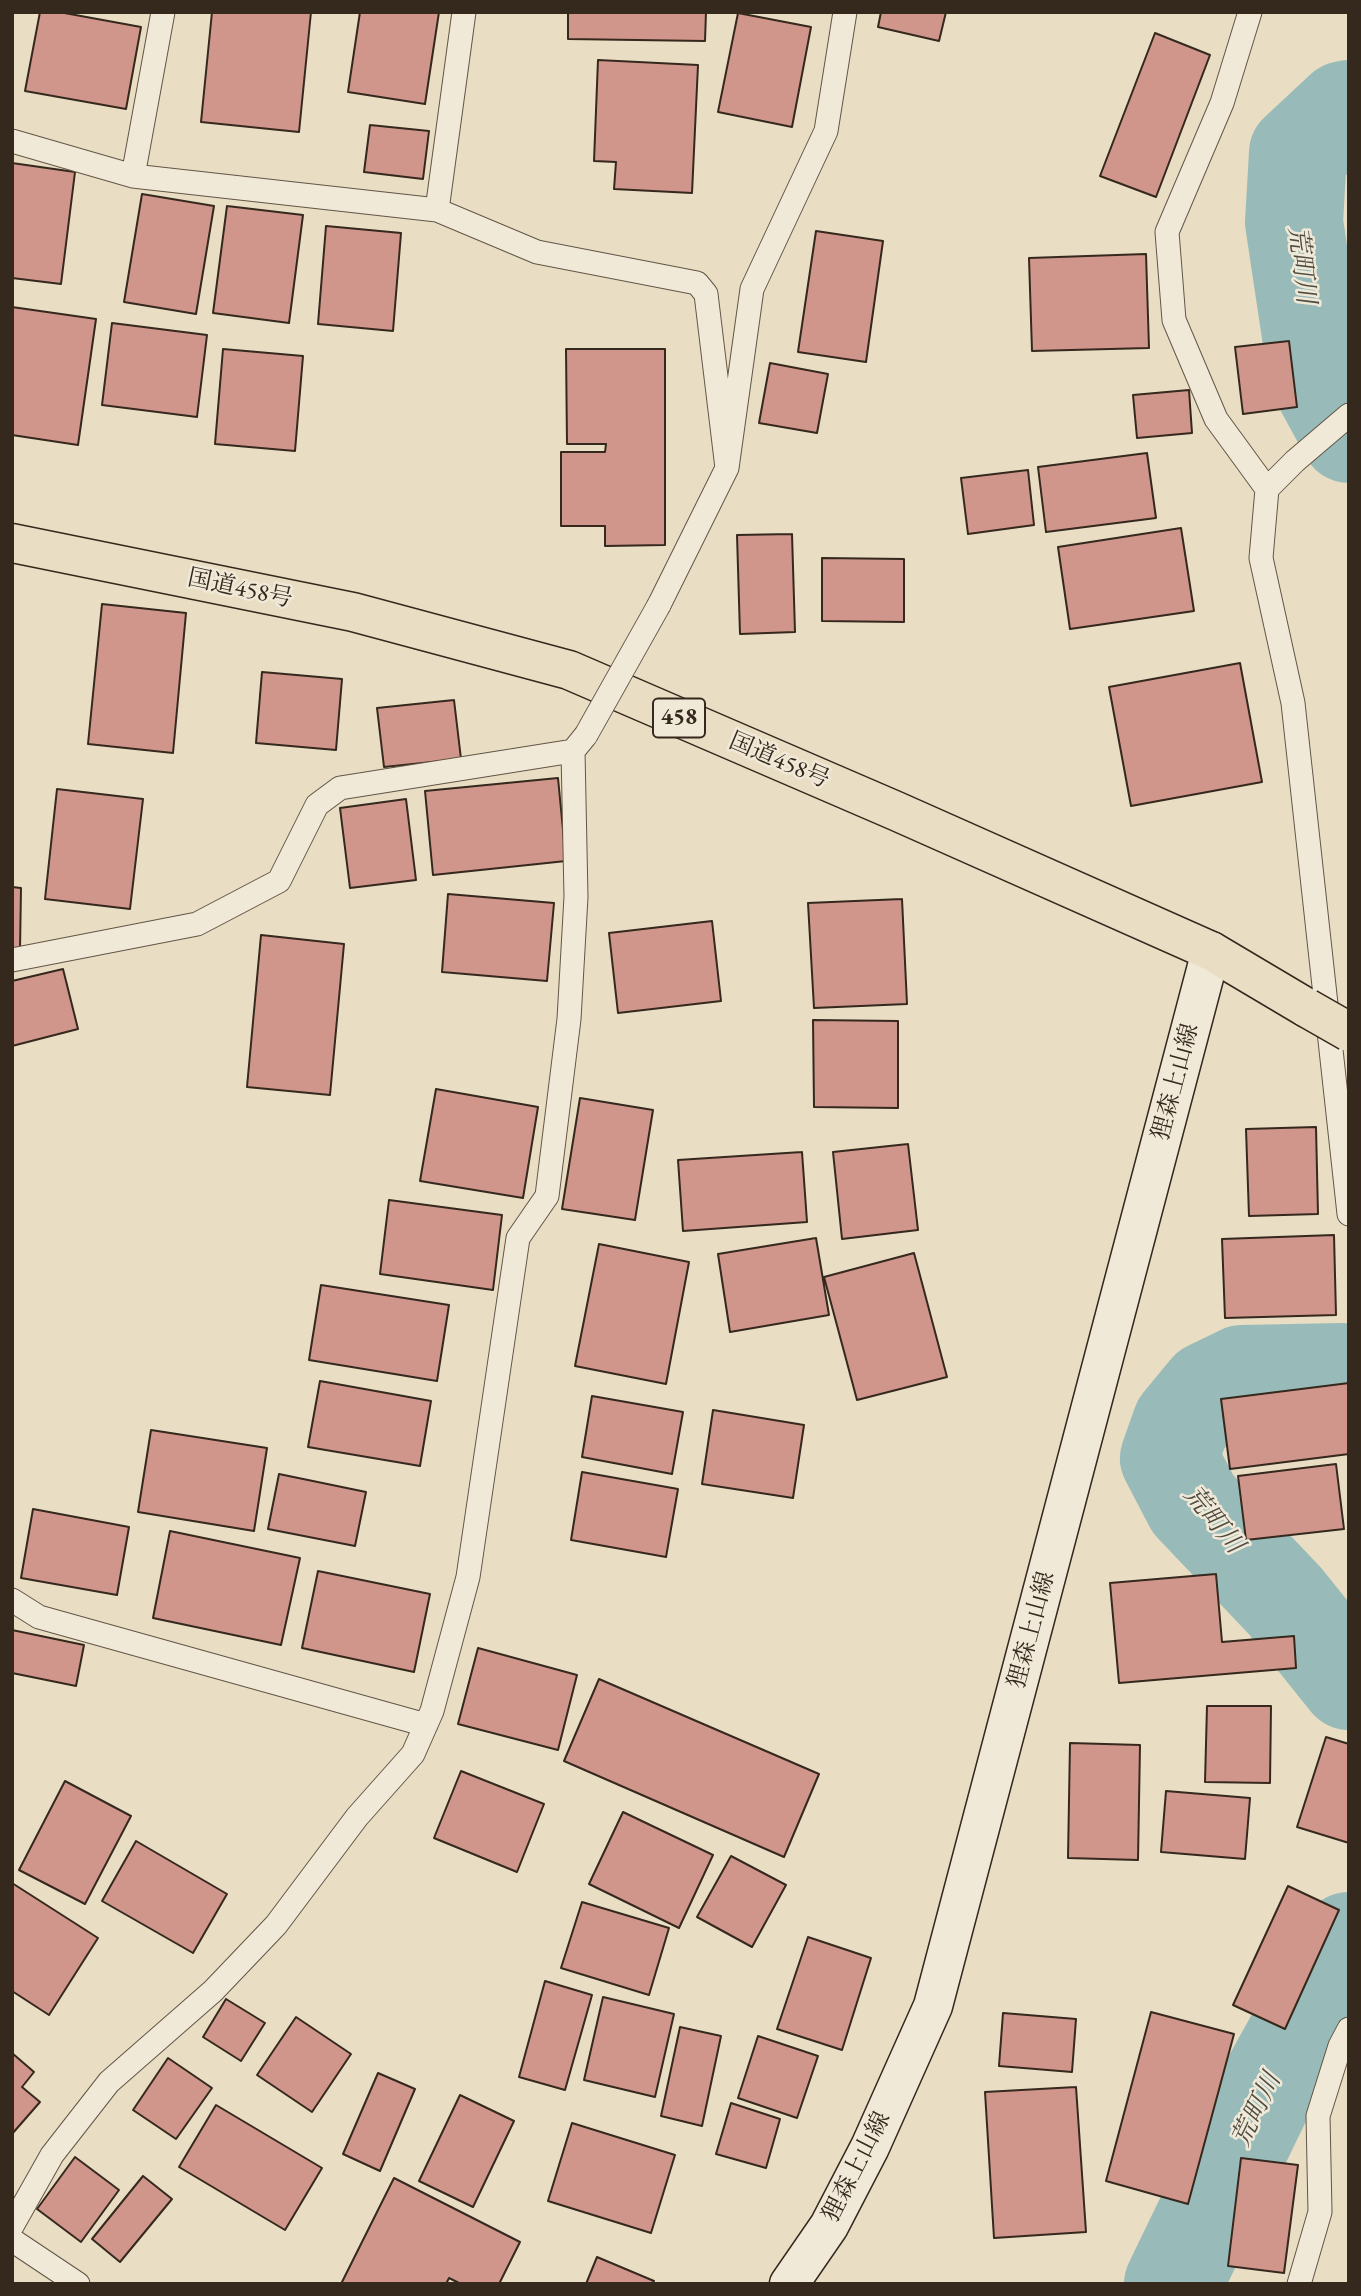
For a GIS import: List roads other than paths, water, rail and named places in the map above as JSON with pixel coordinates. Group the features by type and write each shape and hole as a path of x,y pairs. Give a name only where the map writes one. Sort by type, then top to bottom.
{"highway":[{"name":"国道458号","path":"12,543 353,612 569,670 1211,951 1349,1032"}],"main road":[{"name":"狸森上山線","path":"789,2284 829,2226 864,2159 933,2006 1211,951"}],"lane":[{"path":"133,176 163,12"},
{"path":"437,210 464,12"},
{"path":"12,2226 52,2155 109,2082 213,1991 276,1925 358,1817 413,1754 432,1711 468,1577 518,1238 547,1196 569,1019 576,897 579,743 659,605 727,468 752,289 826,131 845,12"},
{"path":"1250,12 1222,103 1167,232 1174,320 1216,419 1267,489"},
{"path":"12,141 133,176 437,210 537,252 697,283 706,294 727,468"},
{"path":"1349,415 1267,489 1261,558 1293,703 1349,1214"},
{"path":"12,960 197,924 279,881 317,805 340,788 579,743"},
{"path":"12,1600 39,1617 426,1725"},
{"path":"1299,2284 1320,2212 1318,2116 1340,2046 1349,2029"},
{"path":"12,2240 78,2284"}],"waterway":[{"name":"荒町川","path":"1349,109 1344,110 1298,153 1294,222 1317,375 1349,434"},
{"name":"荒町川","path":"1343,1372 1242,1374 1209,1390 1181,1424 1169,1458 1193,1504 1285,1601 1349,1681"},
{"name":"荒町川","path":"1173,2284 1272,2079 1349,1941"}]}
